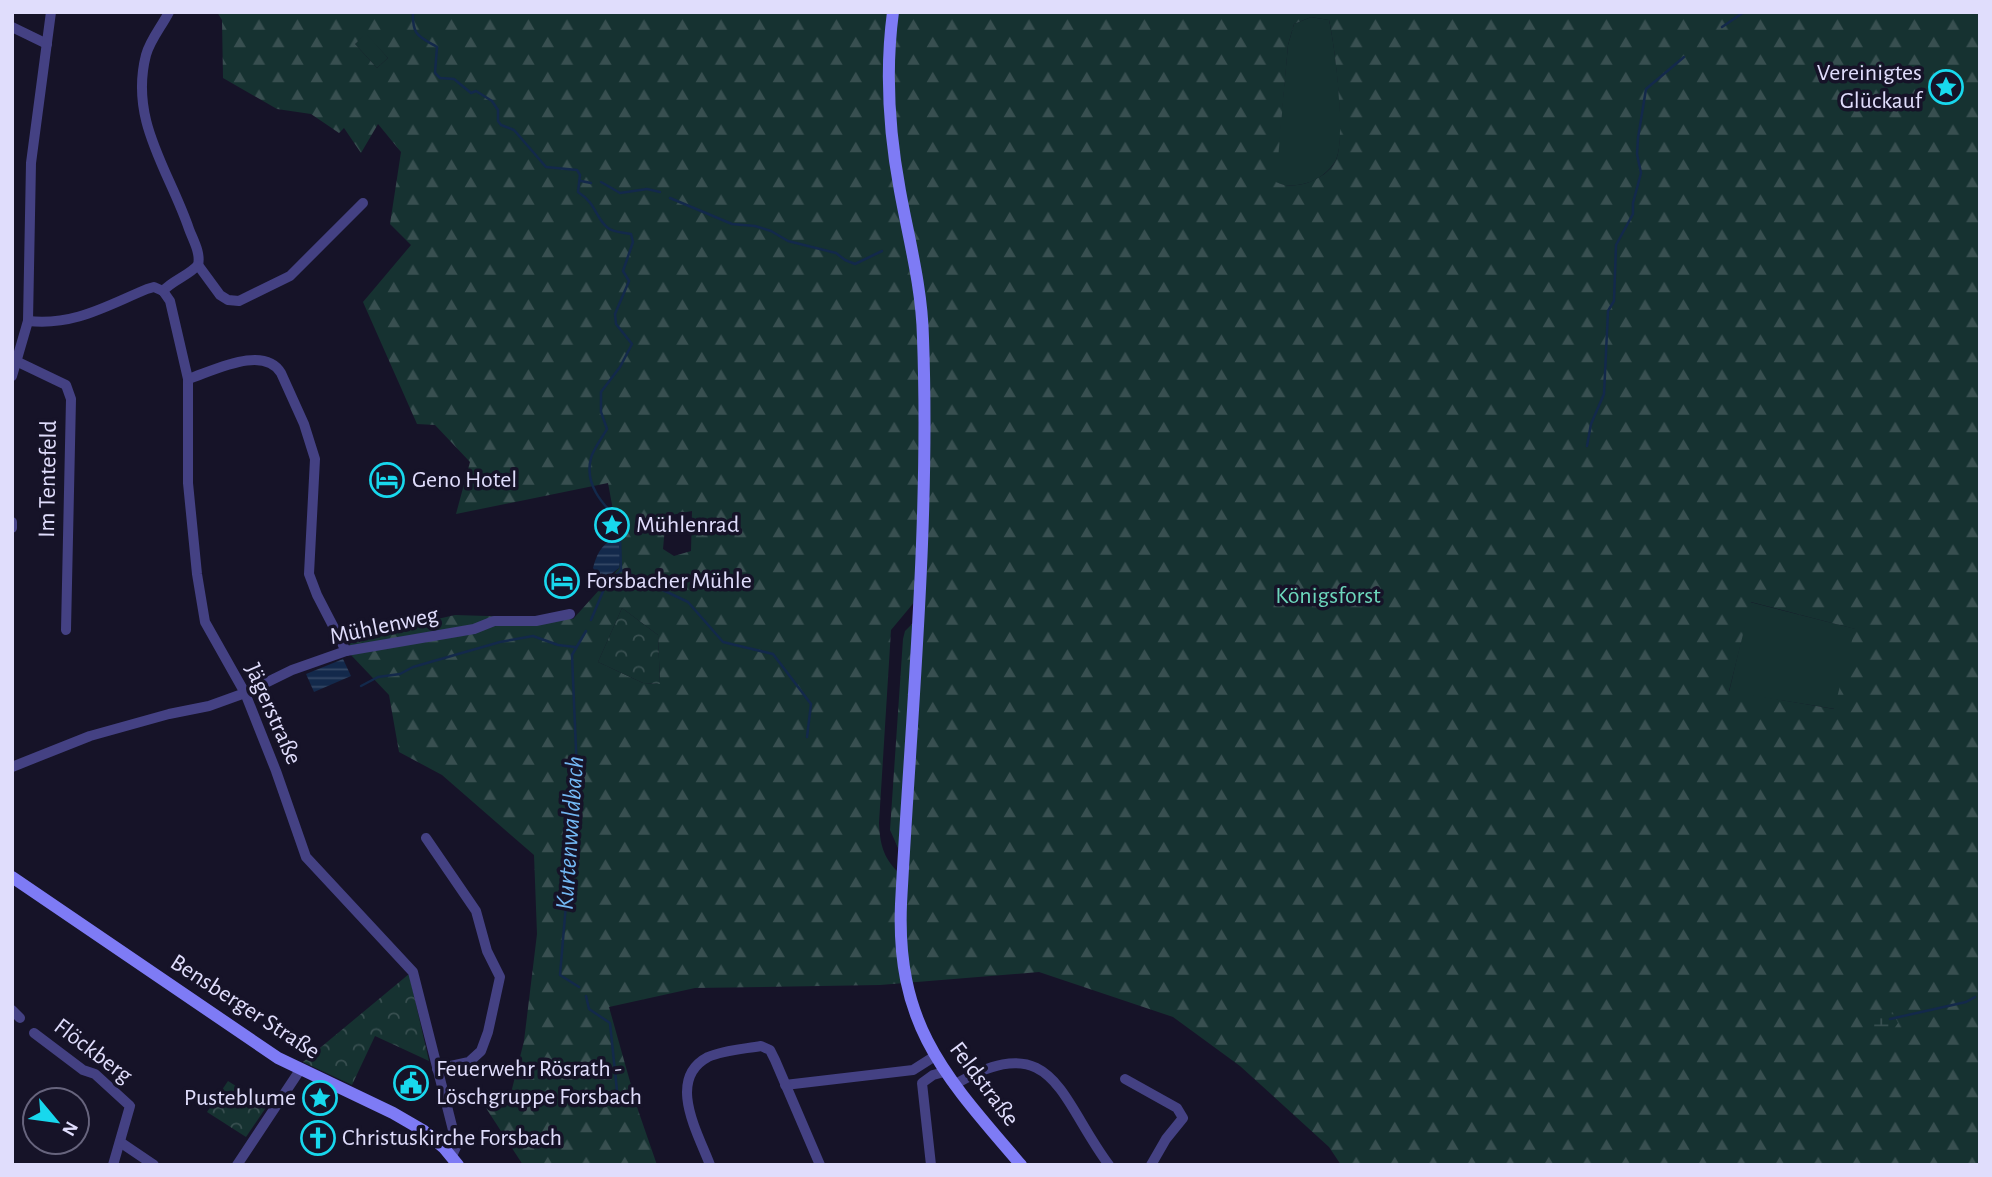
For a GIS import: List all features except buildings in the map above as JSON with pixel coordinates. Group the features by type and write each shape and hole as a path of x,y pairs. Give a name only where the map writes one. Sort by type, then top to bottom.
{"main road":[{"name":"Feldstraße","path":"893,12 889,66 890,117 900,191 920,297 923,336 921,592 900,923 904,971 919,1024 944,1072 1021,1165"},
{"name":"Bensberger Straße","path":"12,877 256,1044 300,1070 403,1118 424,1131 455,1160"}],"street":[{"path":"12,376 28,321 30,175 51,12"},
{"path":"169,12 147,54 141,91 145,121 160,163 185,215 198,255 198,265 220,295 228,300 239,301 290,276 363,203"},
{"path":"12,27 47,44"},
{"path":"28,321 48,323 70,320 147,289 154,287 163,291 172,281 198,265"},
{"name":"Jägerstraße","path":"163,291 170,301 188,379 188,483 205,622 245,694 276,771 306,858 413,972 456,1147 455,1160"},
{"path":"188,379 253,358 268,360 277,366 304,424 315,459 309,574 346,651"},
{"name":"Im Tentefeld","path":"18,362 66,385 71,399 66,630"},
{"path":"12,522 12,528"},
{"name":"Mühlenweg","path":"12,767 90,736 209,706 245,694 292,670 346,651 474,629 494,621 537,621 570,614"},
{"path":"426,838 476,911 487,951 500,977 481,1051 468,1062 437,1069"},
{"name":"Flöckberg","path":"34,1033 65,1058 83,1070 95,1074 130,1107 113,1165"},
{"path":"710,1165 686,1099 689,1079 697,1066 710,1057 761,1046 770,1050 820,1165"},
{"path":"785,1085 913,1070 935,1056"},
{"path":"954,1085 978,1070 1001,1062 1033,1067 1059,1084 1109,1165"},
{"path":"237,1165 300,1070"},
{"path":"913,1070 922,1083 931,1165"},
{"path":"922,1083 933,1075 944,1072"},
{"path":"1125,1079 1177,1108 1183,1118 1166,1139 1151,1165"},
{"path":"120,1142 154,1165"}],"green space":[{"name":"Königsforst","path":"217,12 1980,12 1980,1165 1341,1165 1329,1147 1240,1066 1173,1017 1039,972 880,985 695,988 609,1007 638,1110 657,1165 523,1165 486,1108 511,1093 524,1041 537,934 534,855 442,775 399,752 389,695 351,655 349,639 455,615 573,619 619,568 621,553 608,483 456,514 470,462 435,425 417,424 363,302 411,245 390,224 401,152 378,124 361,153 344,128 339,133 311,114 277,109 223,78 222,20","holes":["1311,17 1329,20 1340,112 1339,148 1334,164 1316,179 1291,186 1276,182 1288,45 1294,24","366,34 388,58 377,68 355,44","692,511 691,551 674,556 663,549 666,516","916,600 915,621 905,631 903,639 890,830 899,850 898,872 883,850 879,823 891,630","1751,602 1855,629 1834,709 1729,691","622,608 658,635 660,684 643,683 598,662"]},
{"path":"1311,17 1329,20 1339,92 1339,149 1336,160 1319,177 1303,184 1283,185 1275,182 1288,45 1294,24"},
{"path":"366,33 388,58 377,68 355,44"},
{"path":"1750,602 1856,629 1835,709 1729,692"},
{"path":"622,608 658,635 660,684 643,683 598,662"},
{"path":"409,974 429,1061 375,1036 352,1085 303,1062"},
{"path":"1890,1007 1898,1023 1891,1033 1872,1034 1874,1019"},
{"path":"228,1081 267,1106 246,1137 207,1112"}],"water":[{"path":"618,537 621,553 619,568 602,581 593,568 596,558 604,545"},
{"path":"343,659 351,676 314,692 306,674"}],"waterway":[{"name":"Kurtenwaldbach","path":"413,12 415,30 437,47 435,73 440,78 454,79 471,93 476,91 492,101 498,110 498,121 501,125 514,130 546,167 577,170 580,175 578,192 589,201 604,224 613,231 631,234 633,242 623,271 629,281 615,314 616,324 632,344 620,367 601,392 601,412 607,429 592,454 589,467 596,493 619,520"},
{"path":"1722,27 1744,12"},
{"path":"1587,446 1591,424 1604,394 1608,311 1614,301 1616,245 1633,214 1633,203 1641,173 1637,154 1646,89 1684,57"},
{"path":"581,181 591,183"},
{"path":"601,182 620,193 647,189 660,192"},
{"path":"670,198 732,224 755,226 788,241 836,253 855,264 882,251"},
{"name":"Kurtenwaldbach","path":"591,620 604,589 621,570 620,537"},
{"path":"621,570 688,602 723,642 773,654 811,704 807,737"},
{"name":"Kurtenwaldbach","path":"579,987 560,975 568,881 565,860 578,797 572,655 586,631"},
{"path":"361,686 378,677 400,674 413,667 500,642 533,636 558,645 575,647"},
{"name":"Kurtenwaldbach","path":"586,996 589,1009 610,1023 617,1091"},
{"path":"1890,1019 1966,1002 1975,997"}],"place":[{"name":"Vereinigtes Glückauf","path":"1946,87"},
{"name":"Geno Hotel","path":"387,480"},
{"name":"Mühlenrad","path":"612,525"},
{"name":"Forsbacher Mühle","path":"562,581"},
{"name":"Feuerwehr Rösrath - Löschgruppe Forsbach","path":"411,1083"},
{"name":"Pusteblume","path":"320,1098"},
{"name":"Christuskirche Forsbach","path":"318,1138"}]}
